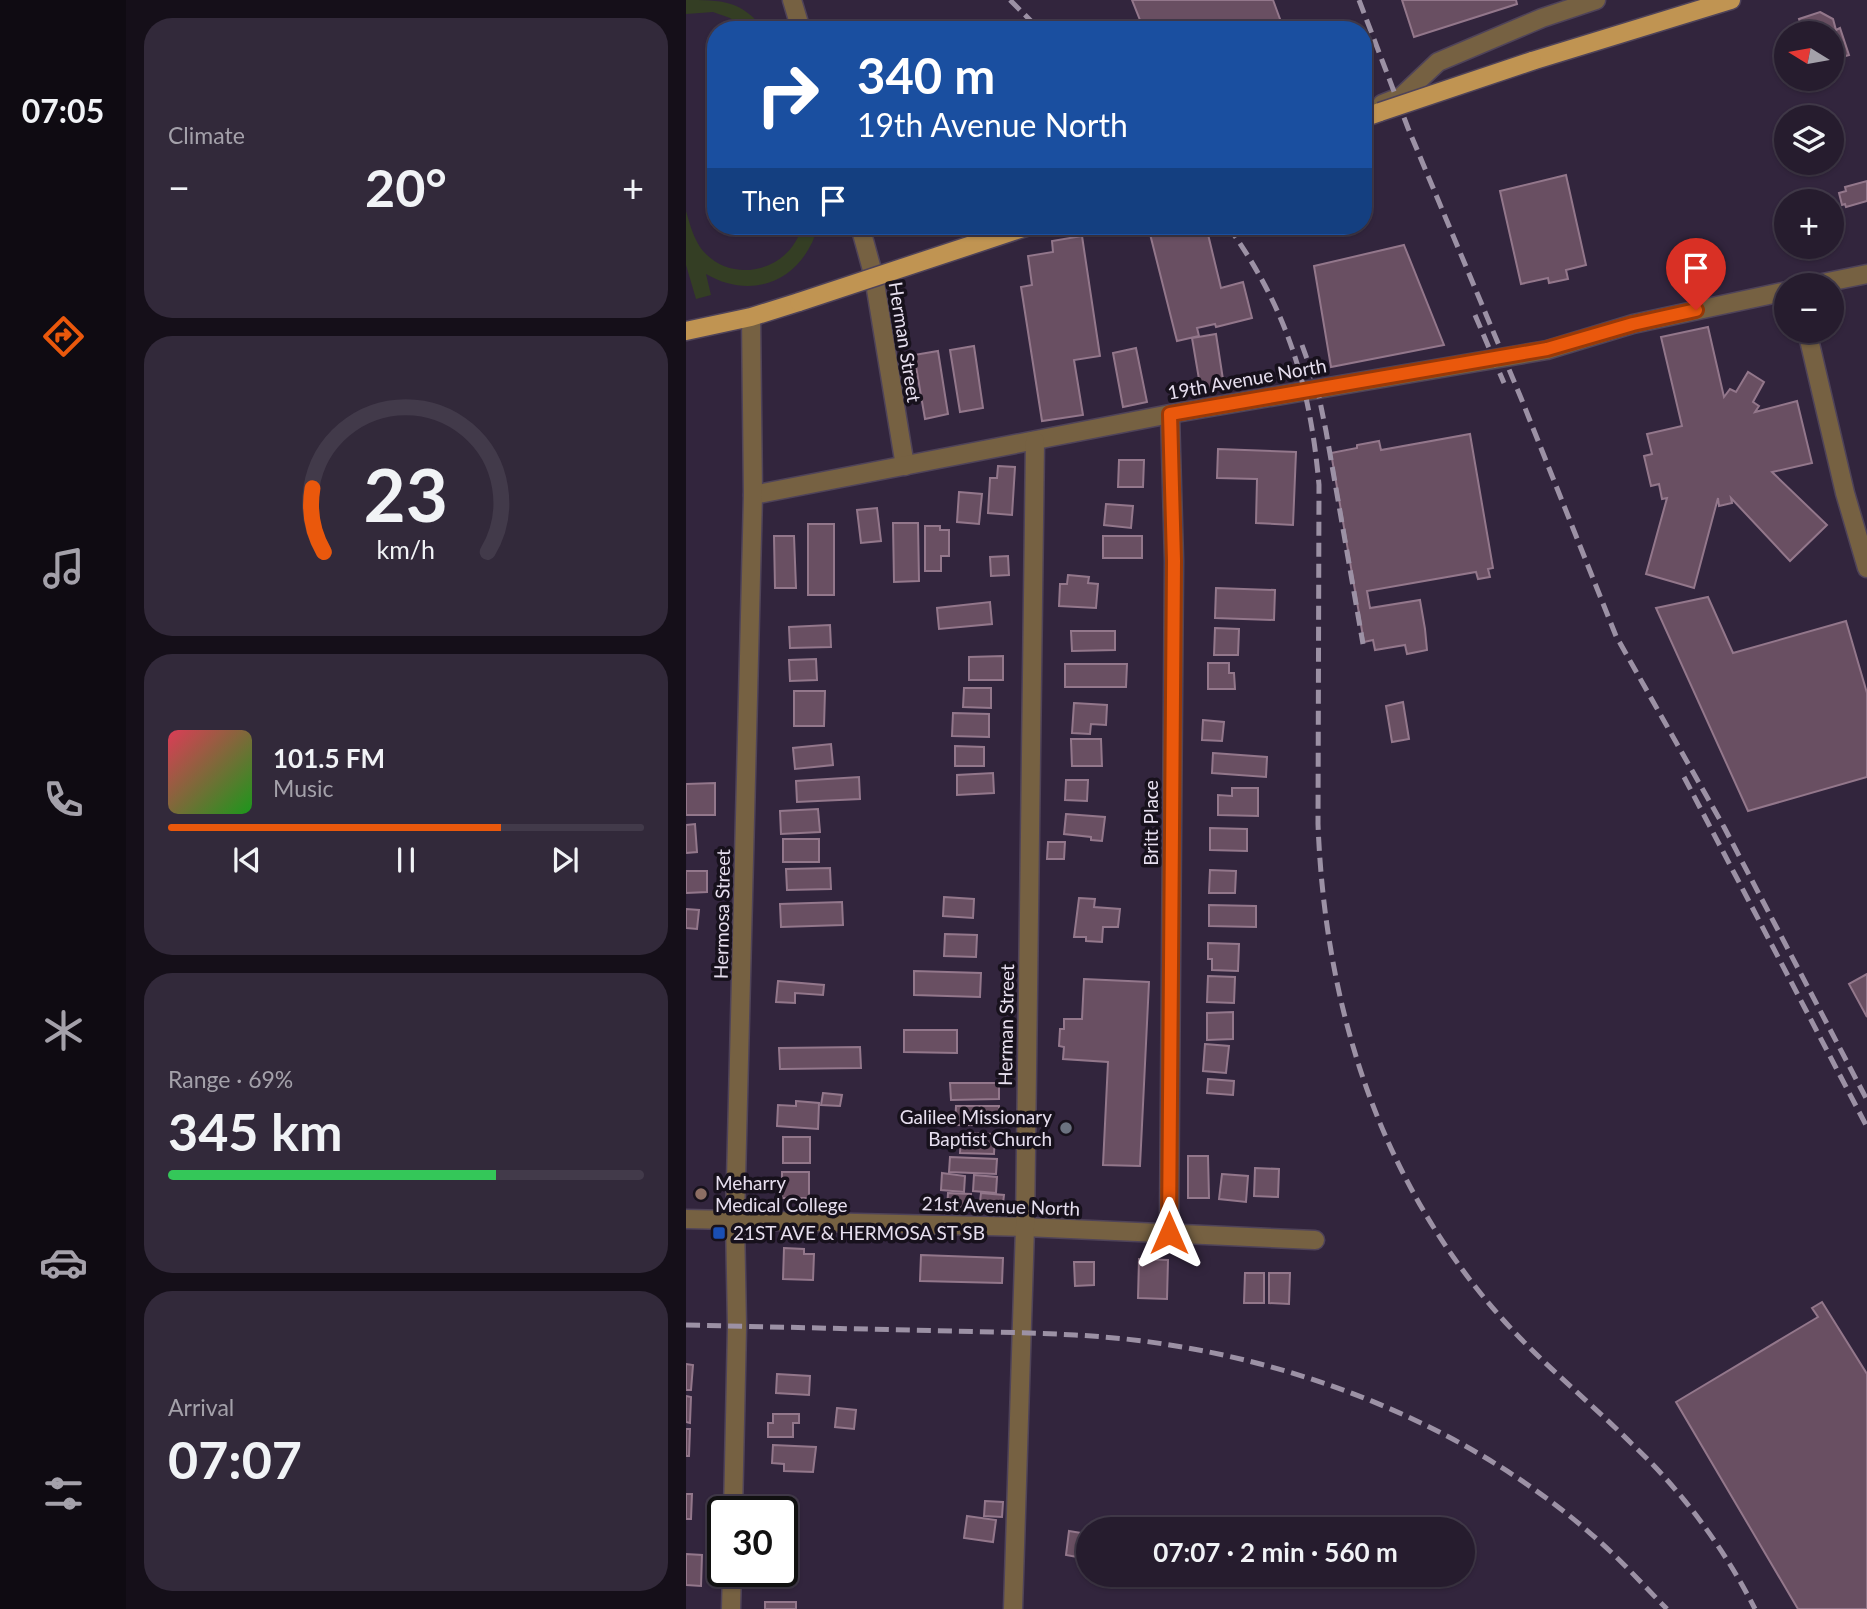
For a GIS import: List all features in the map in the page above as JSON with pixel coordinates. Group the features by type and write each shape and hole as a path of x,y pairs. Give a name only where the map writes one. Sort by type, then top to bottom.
{"main road":[{"path":"1372,115 1722,1"},
{"path":"686,331 751,317 1002,235"}],"street":[{"path":"792,0 798,21"},
{"path":"1372,107 1402,96 1438,62 1542,18 1596,0"},
{"name":"Herman Street","path":"862,235 874,277 905,466"},
{"path":"1844,279 1867,274"},
{"name":"19th Avenue North","path":"753,495 1170,414 1547,349 1633,324 1774,294"},
{"name":"Hermosa Street","path":"733,1496 737,1326 735,1220 753,495 751,317"},
{"path":"1810,343 1845,493 1867,568"},
{"name":"Britt Place","path":"1169,1233 1174,561 1170,414"},
{"name":"Herman Street","path":"1013,1609 1025,1227 1035,441"},
{"name":"21st Avenue North","path":"686,1219 1025,1227 1315,1240"},
{"path":"731,1609 732,1587"}],"green space":[{"path":"686,0 710,0 739,7 757,21 734,21 713,12 686,14"},
{"path":"686,211 703,251 716,262 730,268 760,268 786,253 798,235 814,235 801,260 789,272 759,285 742,286 706,274 711,295 696,299 686,265"}],"building":[{"path":"1132,0 1273,0 1281,21 1140,21"},
{"path":"1402,0 1516,0 1517,4 1414,37"},
{"path":"1820,12 1834,21 1800,21"},
{"path":"1844,40 1849,55 1844,56"},
{"path":"1566,175 1586,265 1566,270 1568,279 1549,283 1548,278 1521,284 1500,191"},
{"path":"1867,181 1867,201 1846,207 1845,187"},
{"path":"1150,235 1208,235 1221,288 1243,282 1252,318 1216,327 1215,324 1197,328 1199,336 1177,341"},
{"path":"1082,236 1100,356 1074,360 1083,415 1042,421 1021,287 1032,285 1028,256 1053,252 1052,241"},
{"path":"1404,245 1444,345 1331,367 1314,266"},
{"path":"1708,327 1724,397 1730,389 1736,392 1748,372 1764,382 1753,402 1759,406 1755,412 1797,401 1812,463 1772,472 1827,525 1790,561 1731,498 1732,503 1719,506 1718,498 1694,588 1646,574 1667,498 1662,499 1659,484 1651,486 1644,456 1652,454 1647,434 1682,426 1661,337"},
{"path":"1216,334 1224,386 1201,391 1192,338"},
{"path":"974,346 983,408 960,412 950,350"},
{"path":"1136,348 1147,402 1123,407 1113,353"},
{"path":"938,351 948,414 925,419 914,355"},
{"path":"1470,434 1493,568 1488,569 1490,577 1478,579 1476,572 1367,591 1370,608 1420,600 1425,629 1427,650 1407,654 1405,645 1375,650 1373,640 1364,642 1331,453 1379,441 1381,450"},
{"path":"1218,449 1296,452 1293,525 1256,523 1257,479 1217,478"},
{"path":"1119,460 1144,460 1143,487 1118,487"},
{"path":"998,466 1015,467 1012,515 988,513 990,478 997,478"},
{"path":"959,492 982,494 979,524 957,522"},
{"path":"1106,504 1133,506 1131,528 1104,525"},
{"path":"877,508 881,541 861,543 857,510"},
{"path":"893,523 918,523 919,581 894,582"},
{"path":"808,524 834,524 834,595 808,595"},
{"path":"925,526 940,526 940,530 949,530 949,556 941,556 941,571 925,571"},
{"path":"774,536 794,536 796,588 775,588"},
{"path":"1103,536 1142,536 1142,558 1103,558"},
{"path":"1008,556 1009,575 991,576 990,557"},
{"path":"1068,575 1089,577 1088,583 1098,584 1096,608 1059,606 1060,584 1067,584"},
{"path":"1216,588 1275,590 1274,620 1215,618"},
{"path":"1708,597 1733,653 1846,621 1867,693 1867,777 1748,811 1656,608"},
{"path":"990,602 992,624 939,629 937,608"},
{"path":"830,625 831,647 790,648 789,627"},
{"path":"1215,628 1239,629 1238,655 1214,655"},
{"path":"1071,631 1115,631 1115,650 1072,651"},
{"path":"1003,656 1003,680 969,680 969,657"},
{"path":"816,659 817,680 790,681 789,660"},
{"path":"1208,663 1229,663 1229,673 1234,673 1235,689 1208,689"},
{"path":"1065,664 1127,664 1126,687 1065,687"},
{"path":"964,688 991,688 991,708 963,707"},
{"path":"794,691 825,691 824,726 794,726"},
{"path":"1403,702 1409,739 1392,742 1386,706"},
{"path":"1074,703 1107,705 1106,725 1091,724 1090,734 1072,733"},
{"path":"953,713 989,714 989,737 952,736"},
{"path":"1203,720 1224,722 1222,741 1202,740"},
{"path":"1071,739 1101,739 1102,766 1072,766"},
{"path":"831,744 833,765 795,769 793,748"},
{"path":"955,746 984,747 984,766 955,766"},
{"path":"1213,753 1267,757 1266,777 1212,773"},
{"path":"993,773 994,793 957,795 957,775"},
{"path":"859,777 860,799 797,802 796,781"},
{"path":"1066,780 1088,780 1087,801 1065,800"},
{"path":"715,783 715,815 686,815 686,784"},
{"path":"1232,788 1258,788 1258,816 1218,815 1218,795 1232,796"},
{"path":"818,809 820,832 781,834 780,811"},
{"path":"1066,814 1105,817 1102,841 1064,834"},
{"path":"695,824 697,852 686,853 686,825"},
{"path":"1210,828 1247,829 1247,851 1210,850"},
{"path":"783,839 819,839 819,862 783,862"},
{"path":"1048,842 1065,842 1064,859 1047,859"},
{"path":"830,868 831,889 787,890 786,869"},
{"path":"1210,870 1236,871 1235,893 1209,893"},
{"path":"686,871 707,871 707,892 686,893"},
{"path":"944,897 974,899 973,918 943,916"},
{"path":"1079,898 1095,899 1094,907 1120,909 1118,927 1103,927 1102,942 1086,941 1086,937 1074,937"},
{"path":"842,902 843,925 781,927 780,904"},
{"path":"1209,905 1256,906 1256,927 1209,926"},
{"path":"686,909 699,910 697,929 686,928"},
{"path":"945,934 977,935 976,957 944,956"},
{"path":"1208,943 1239,944 1238,971 1212,970 1212,959 1208,959"},
{"path":"914,971 981,973 980,997 914,995"},
{"path":"1867,974 1867,1017 1849,984"},
{"path":"1208,976 1235,977 1234,1003 1207,1002"},
{"path":"1084,979 1149,982 1140,1166 1103,1165 1108,1062 1063,1059 1064,1047 1059,1046 1060,1029 1064,1029 1064,1019 1082,1019"},
{"path":"778,981 824,985 823,995 795,993 795,1003 776,1002"},
{"path":"1233,1012 1233,1039 1207,1040 1207,1013"},
{"path":"904,1030 957,1030 957,1053 904,1052"},
{"path":"1205,1044 1229,1046 1226,1073 1203,1071"},
{"path":"860,1047 861,1068 780,1069 779,1048"},
{"path":"1208,1079 1234,1081 1233,1095 1207,1093"},
{"path":"950,1083 999,1083 999,1099 951,1100"},
{"path":"823,1093 842,1095 840,1106 821,1105"},
{"path":"796,1101 819,1103 818,1129 777,1126 778,1105 796,1106"},
{"path":"956,1106 999,1106 999,1125 955,1125"},
{"path":"961,1133 995,1134 994,1154 960,1153"},
{"path":"783,1137 810,1137 810,1163 783,1163"},
{"path":"1188,1156 1208,1156 1209,1198 1188,1198"},
{"path":"950,1157 997,1159 996,1174 949,1172"},
{"path":"1255,1168 1279,1169 1278,1197 1254,1196"},
{"path":"782,1172 809,1172 809,1198 782,1198"},
{"path":"942,1173 965,1176 964,1192 941,1190"},
{"path":"1222,1174 1248,1176 1246,1202 1219,1199"},
{"path":"974,1175 997,1177 996,1193 973,1191"},
{"path":"948,1193 971,1194 970,1210 947,1210"},
{"path":"981,1193 1004,1195 1002,1212 979,1210"},
{"path":"784,1248 804,1249 804,1254 814,1254 813,1280 783,1279"},
{"path":"921,1255 1003,1258 1002,1283 920,1281"},
{"path":"1139,1259 1168,1260 1167,1299 1138,1298"},
{"path":"1074,1262 1094,1262 1094,1285 1075,1286"},
{"path":"1245,1273 1264,1273 1264,1303 1244,1303"},
{"path":"1269,1273 1290,1273 1289,1304 1269,1303"},
{"path":"1822,1302 1867,1374 1867,1609 1798,1609 1676,1402 1818,1317 1812,1308"},
{"path":"686,1364 693,1365 691,1390 686,1390"},
{"path":"777,1374 810,1376 809,1395 776,1393"},
{"path":"686,1396 691,1397 690,1423 686,1422"},
{"path":"837,1408 856,1410 854,1429 835,1427"},
{"path":"773,1414 799,1414 799,1423 793,1423 793,1437 768,1437 768,1423 773,1423"},
{"path":"686,1429 690,1429 689,1456 686,1456"},
{"path":"773,1445 816,1447 813,1472 784,1471 784,1464 772,1463"},
{"path":"686,1494 692,1494 691,1519 686,1519"},
{"path":"985,1501 1003,1502 1002,1517 984,1516"},
{"path":"967,1516 996,1520 993,1542 964,1538"},
{"path":"1069,1531 1076,1532 1076,1557 1066,1555"},
{"path":"686,1554 702,1555 701,1586 686,1585"},
{"path":"765,1602 796,1602 796,1609 765,1609"}],"railway":[{"path":"1010,0 1031,21"},
{"path":"1359,0 1367,21"},
{"path":"1372,34 1616,636 1724,827 1867,1100"},
{"path":"1234,235 1266,287 1292,349 1302,381 1315,448 1319,485 1318,824 1323,893 1347,1026 1367,1090 1393,1153 1424,1212 1462,1269 1521,1339 1668,1481 1716,1542 1755,1609"},
{"path":"1475,315 1504,383"},
{"path":"1302,345 1317,387 1326,431 1363,644"},
{"path":"1684,777 1867,1127"},
{"path":"686,1325 1031,1333 1111,1338 1225,1355 1286,1371 1403,1415 1459,1443 1513,1475 1564,1511 1611,1552 1667,1609"}],"place":[{"name":"Galilee Missionary Baptist Church","path":"1066,1128"},
{"name":"Meharry Medical College","path":"701,1194"},
{"name":"21ST AVE & HERMOSA ST SB","path":"719,1233"}],"route":[{"path":"1169,1233 1174,561 1170,414 1547,349 1633,324 1696,310"}]}
